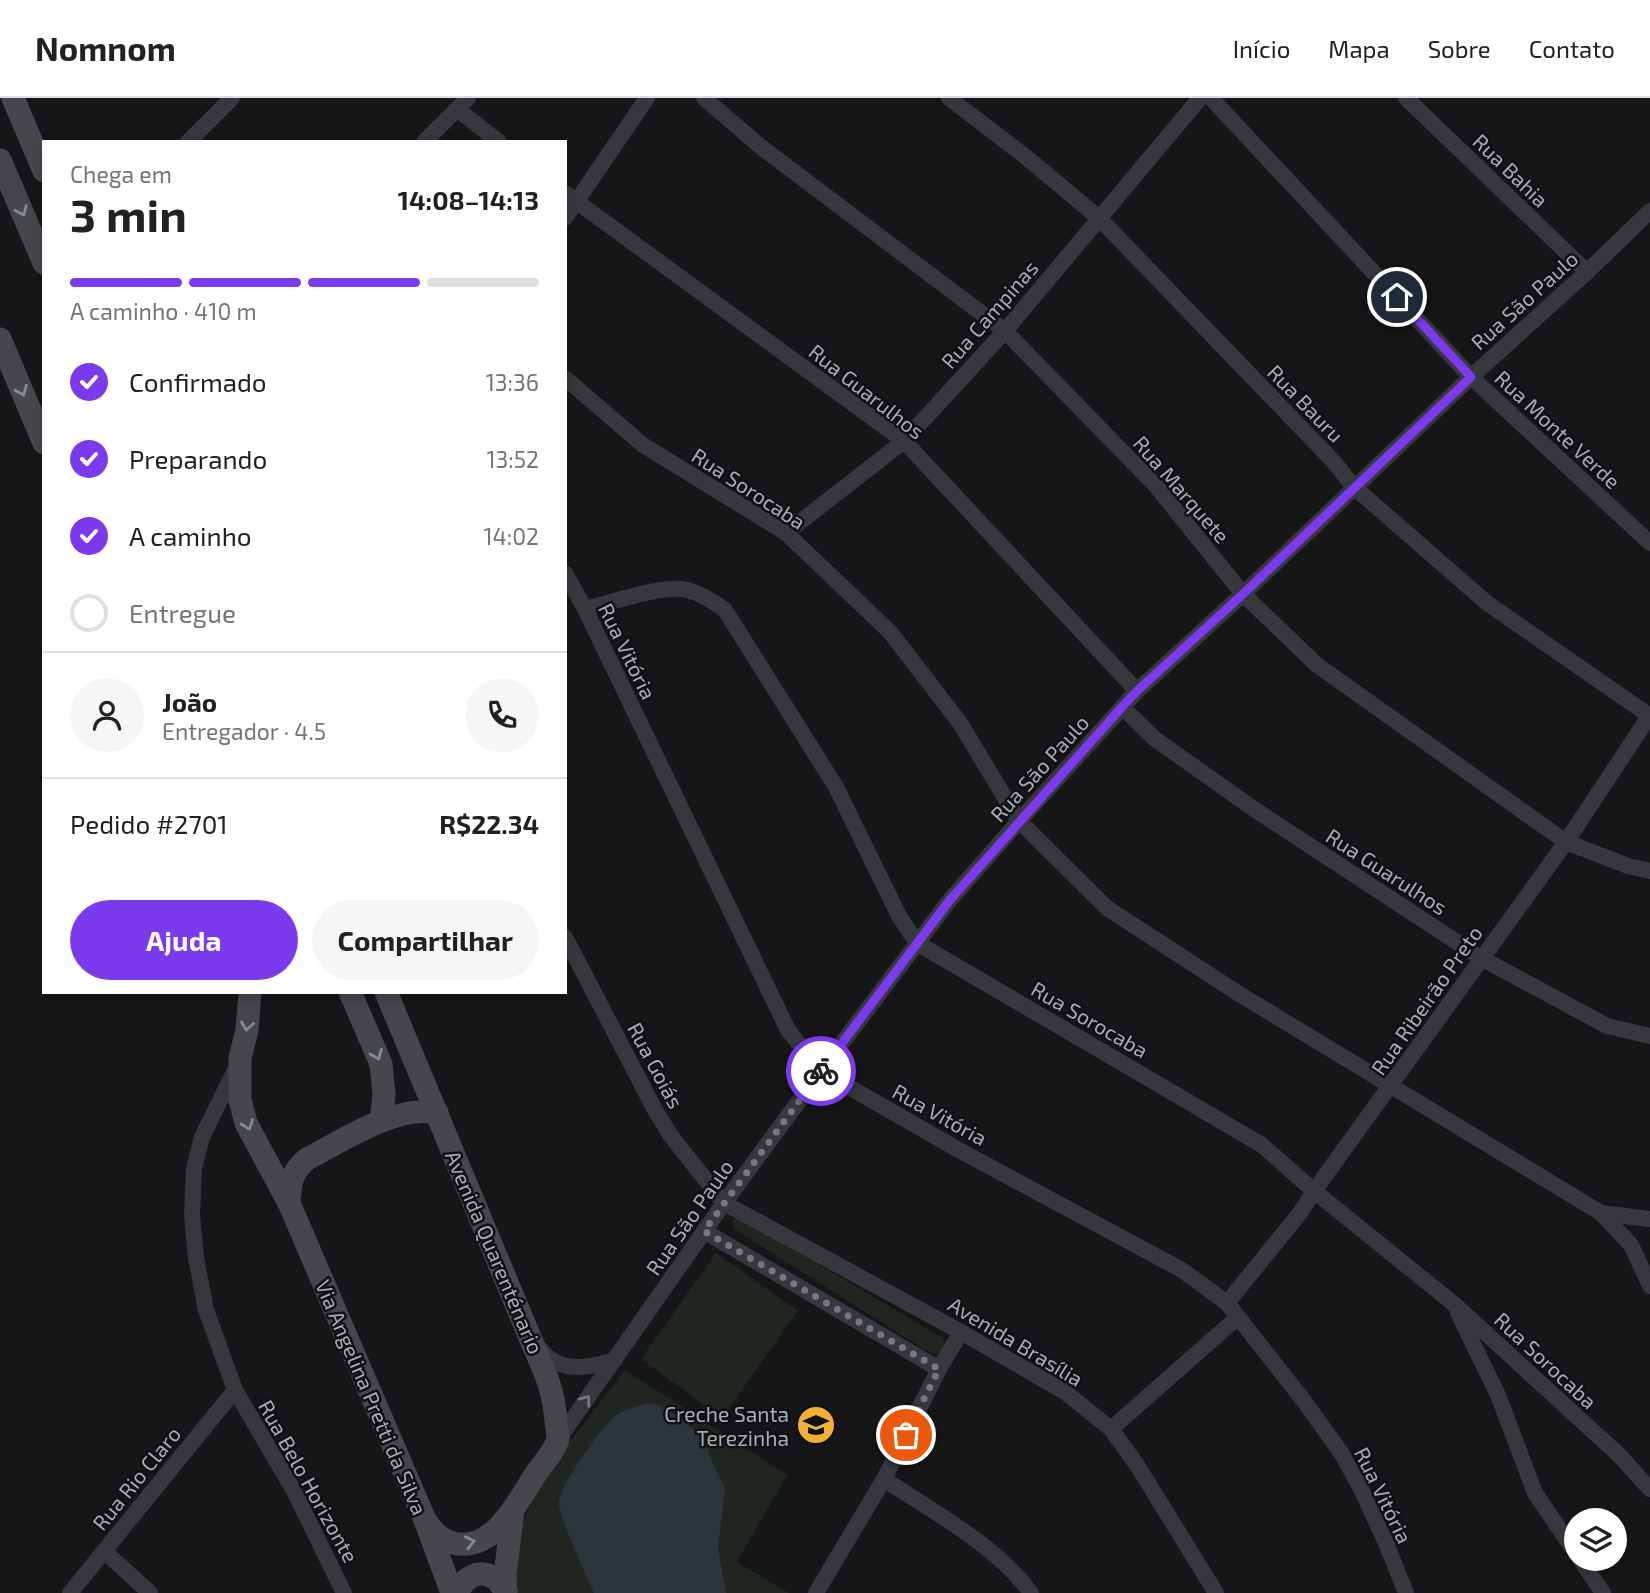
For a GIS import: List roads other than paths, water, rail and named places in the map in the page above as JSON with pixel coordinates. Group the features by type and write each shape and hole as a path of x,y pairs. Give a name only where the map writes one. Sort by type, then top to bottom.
{"main road":[{"path":"13,98 42,166"},
{"path":"0,160 42,258"},
{"path":"0,339 42,438"},
{"name":"Via Angelina Pretti da Silva","path":"250,994 247,1030 240,1058 240,1100 246,1123 289,1203 425,1520 452,1593"},
{"path":"352,994 381,1064 384,1095 380,1121"},
{"name":"Avenida Quarenténario","path":"387,994 551,1384 558,1440"},
{"path":"289,1203 293,1175 307,1159 380,1121 417,1111 437,1113"},
{"path":"425,1520 441,1539 466,1545 479,1542 491,1534 513,1510 558,1440"},
{"path":"506,1592 505,1575 513,1510"},
{"path":"458,1593 463,1582 469,1577 482,1574 495,1578 506,1592"}],"street":[{"path":"190,140 232,98"},
{"path":"570,197 647,98"},
{"name":"Rua Marquete","path":"704,98 761,147 1005,331 1157,486 1243,594 1317,665 1566,842 1628,866 1650,871"},
{"name":"Rua Bauru","path":"949,98 1026,157 1098,218 1334,462 1354,487 1487,603 1650,715"},
{"name":"Rua Campinas","path":"786,533 904,441 1005,331 1200,98"},
{"name":"Rua Monte Verde","path":"1211,98 1471,377 1650,543"},
{"name":"Rua Bahia","path":"1406,98 1587,272"},
{"path":"426,140 463,103 497,140"},
{"name":"Rua Guarulhos","path":"570,197 904,441 1137,691"},
{"name":"Rua São Paulo","path":"558,1440 704,1231 821,1071 949,901 1019,821 1137,691 1650,211"},
{"name":"Rua Sorocaba","path":"567,380 643,445 786,533 890,632 960,723 1019,821 1107,908 1236,992 1601,1213 1650,1219"},
{"name":"Rua Vitória","path":"567,577 788,1030 821,1071 957,1149 1182,1270 1227,1303 1342,1454 1366,1500 1406,1593"},
{"name":"Rua Sorocaba","path":"585,610 656,590 686,589 725,610 836,787 899,916 917,943 1262,1145 1314,1191 1454,1304 1648,1481"},
{"name":"Rua Guarulhos","path":"1122,707 1155,739 1255,809 1481,958 1607,1026 1650,1036"},
{"name":"Rua Ribeirão Preto","path":"1227,1303 1300,1213 1391,1087 1566,842 1650,715"},
{"name":"Rua Goiás","path":"567,941 655,1110 671,1136 724,1203"},
{"name":"Rua Belo Horizonte","path":"240,1058 202,1137 194,1169 192,1215 196,1258 206,1310 235,1390 294,1491 344,1593"},
{"name":"Avenida Brasília","path":"724,1203 1065,1392 1111,1429 1137,1465 1216,1593"},
{"path":"1601,1213 1631,1245 1650,1286"},
{"path":"704,1231 939,1369"},
{"path":"1454,1304 1497,1395 1535,1493 1564,1536"},
{"path":"1111,1429 1238,1317"},
{"path":"816,1593 884,1479 939,1369 961,1332"},
{"path":"531,1340 551,1359 565,1365 579,1367 615,1360"},
{"name":"Rua Rio Claro","path":"69,1593 235,1390"},
{"path":"884,1479 989,1549 1019,1577 1031,1593"},
{"path":"104,1551 150,1593"},
{"path":"1588,1571 1603,1593"}],"place":[{"name":"Creche Santa Terezinha","path":"816,1425"}]}
